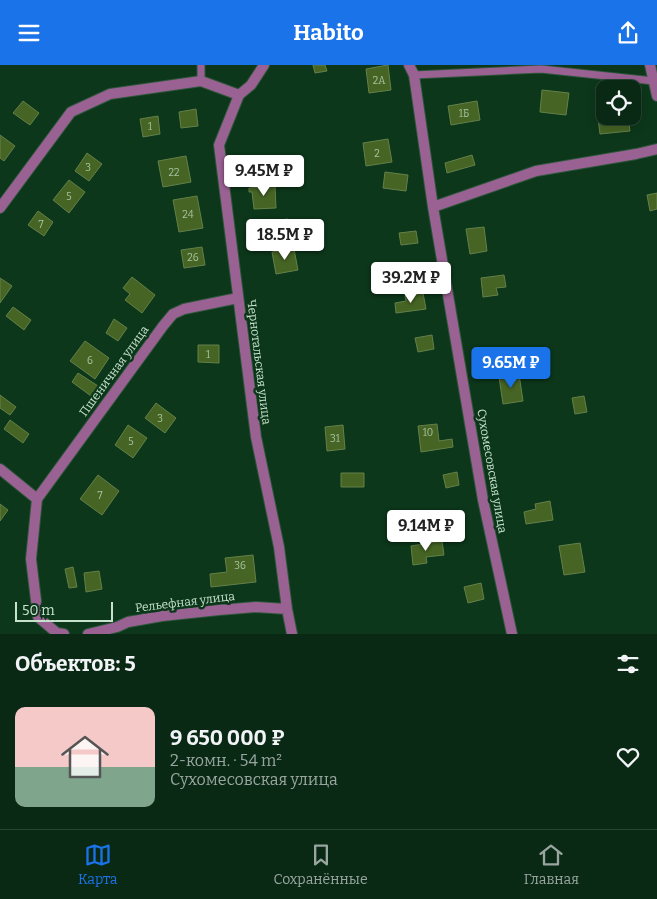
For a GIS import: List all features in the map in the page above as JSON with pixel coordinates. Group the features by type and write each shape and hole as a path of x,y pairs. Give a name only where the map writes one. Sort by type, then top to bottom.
{"street":[{"path":"0,208 72,112 110,94 201,81 239,95 251,85 264,65"},
{"name":"Сухомесовская улица","path":"409,65 414,70 433,207 483,500 512,634"},
{"path":"650,65 657,96"},
{"name":"Чернотальская улица","path":"239,95 219,145 256,437 279,547 286,609 292,634"},
{"path":"433,207 536,171 657,149"},
{"name":"Пшеничная улица","path":"37,499 173,313 238,298"},
{"path":"0,469 37,499 31,559 38,617 57,633 64,634"},
{"name":"Рельефная улица","path":"88,634 117,630 128,622 162,616 256,607 286,609"}],"lane":[{"path":"201,65 201,81"},
{"path":"414,70 541,69 654,81"}],"building":[{"path":"313,65 325,65 327,71 315,73"},
{"path":"388,65 391,90 369,93 366,69"},
{"path":"542,90 569,93 566,115 540,112"},
{"path":"23,101 39,113 30,125 13,113"},
{"path":"477,101 480,120 451,125 448,106"},
{"path":"196,109 198,126 181,128 179,112"},
{"path":"158,116 160,134 143,137 140,119"},
{"path":"599,125 629,125 630,131 600,134"},
{"path":"0,135 15,146 4,161 0,158"},
{"path":"388,139 392,162 366,166 363,143"},
{"path":"87,153 102,164 89,181 75,171"},
{"path":"472,155 475,165 447,173 445,163"},
{"path":"186,156 191,182 163,187 158,161"},
{"path":"385,172 408,175 406,191 383,188"},
{"path":"69,180 85,192 69,213 53,200"},
{"path":"275,186 276,208 254,209 252,192 249,192 249,188"},
{"path":"657,193 657,209 650,211 647,195"},
{"path":"197,196 203,228 179,232 173,200"},
{"path":"38,211 53,222 44,236 28,225"},
{"path":"288,219 291,240 271,242 268,221"},
{"path":"484,227 487,251 470,254 466,229"},
{"path":"416,231 418,243 401,245 399,233"},
{"path":"202,247 205,265 184,268 181,250"},
{"path":"294,249 298,270 276,274 272,252"},
{"path":"504,275 506,287 496,288 498,295 483,297 481,278"},
{"path":"132,277 155,295 142,313 125,300 130,294 123,288"},
{"path":"0,278 12,286 0,303"},
{"path":"423,293 426,309 396,313 395,303 406,301 405,296"},
{"path":"13,307 31,320 24,330 6,316"},
{"path":"114,319 127,328 118,341 106,333"},
{"path":"432,335 434,349 418,352 415,338"},
{"path":"85,341 109,358 95,379 70,361"},
{"path":"198,345 219,345 219,363 198,362"},
{"path":"78,373 98,386 91,396 72,382"},
{"path":"519,374 523,401 503,404 499,377"},
{"path":"0,395 16,407 10,415 0,408"},
{"path":"584,396 587,412 575,414 572,398"},
{"path":"156,403 176,418 165,433 145,418"},
{"path":"10,420 29,434 23,443 4,429"},
{"path":"437,424 439,441 452,439 453,447 421,452 418,426"},
{"path":"128,425 147,438 133,458 115,445"},
{"path":"343,425 345,449 327,451 325,427"},
{"path":"457,472 459,485 446,488 443,475"},
{"path":"341,473 364,473 364,487 341,487"},
{"path":"98,475 119,491 102,515 80,499"},
{"path":"550,501 553,520 526,524 524,512 536,509 535,504"},
{"path":"0,504 8,510 0,521"},
{"path":"442,541 444,555 426,557 427,563 413,565 411,546"},
{"path":"580,543 585,572 564,575 559,546"},
{"path":"253,555 256,582 211,587 210,574 227,572 225,558"},
{"path":"73,567 77,587 69,588 65,569"},
{"path":"99,571 102,589 86,592 84,573"},
{"path":"481,583 484,599 468,603 464,587"}]}
